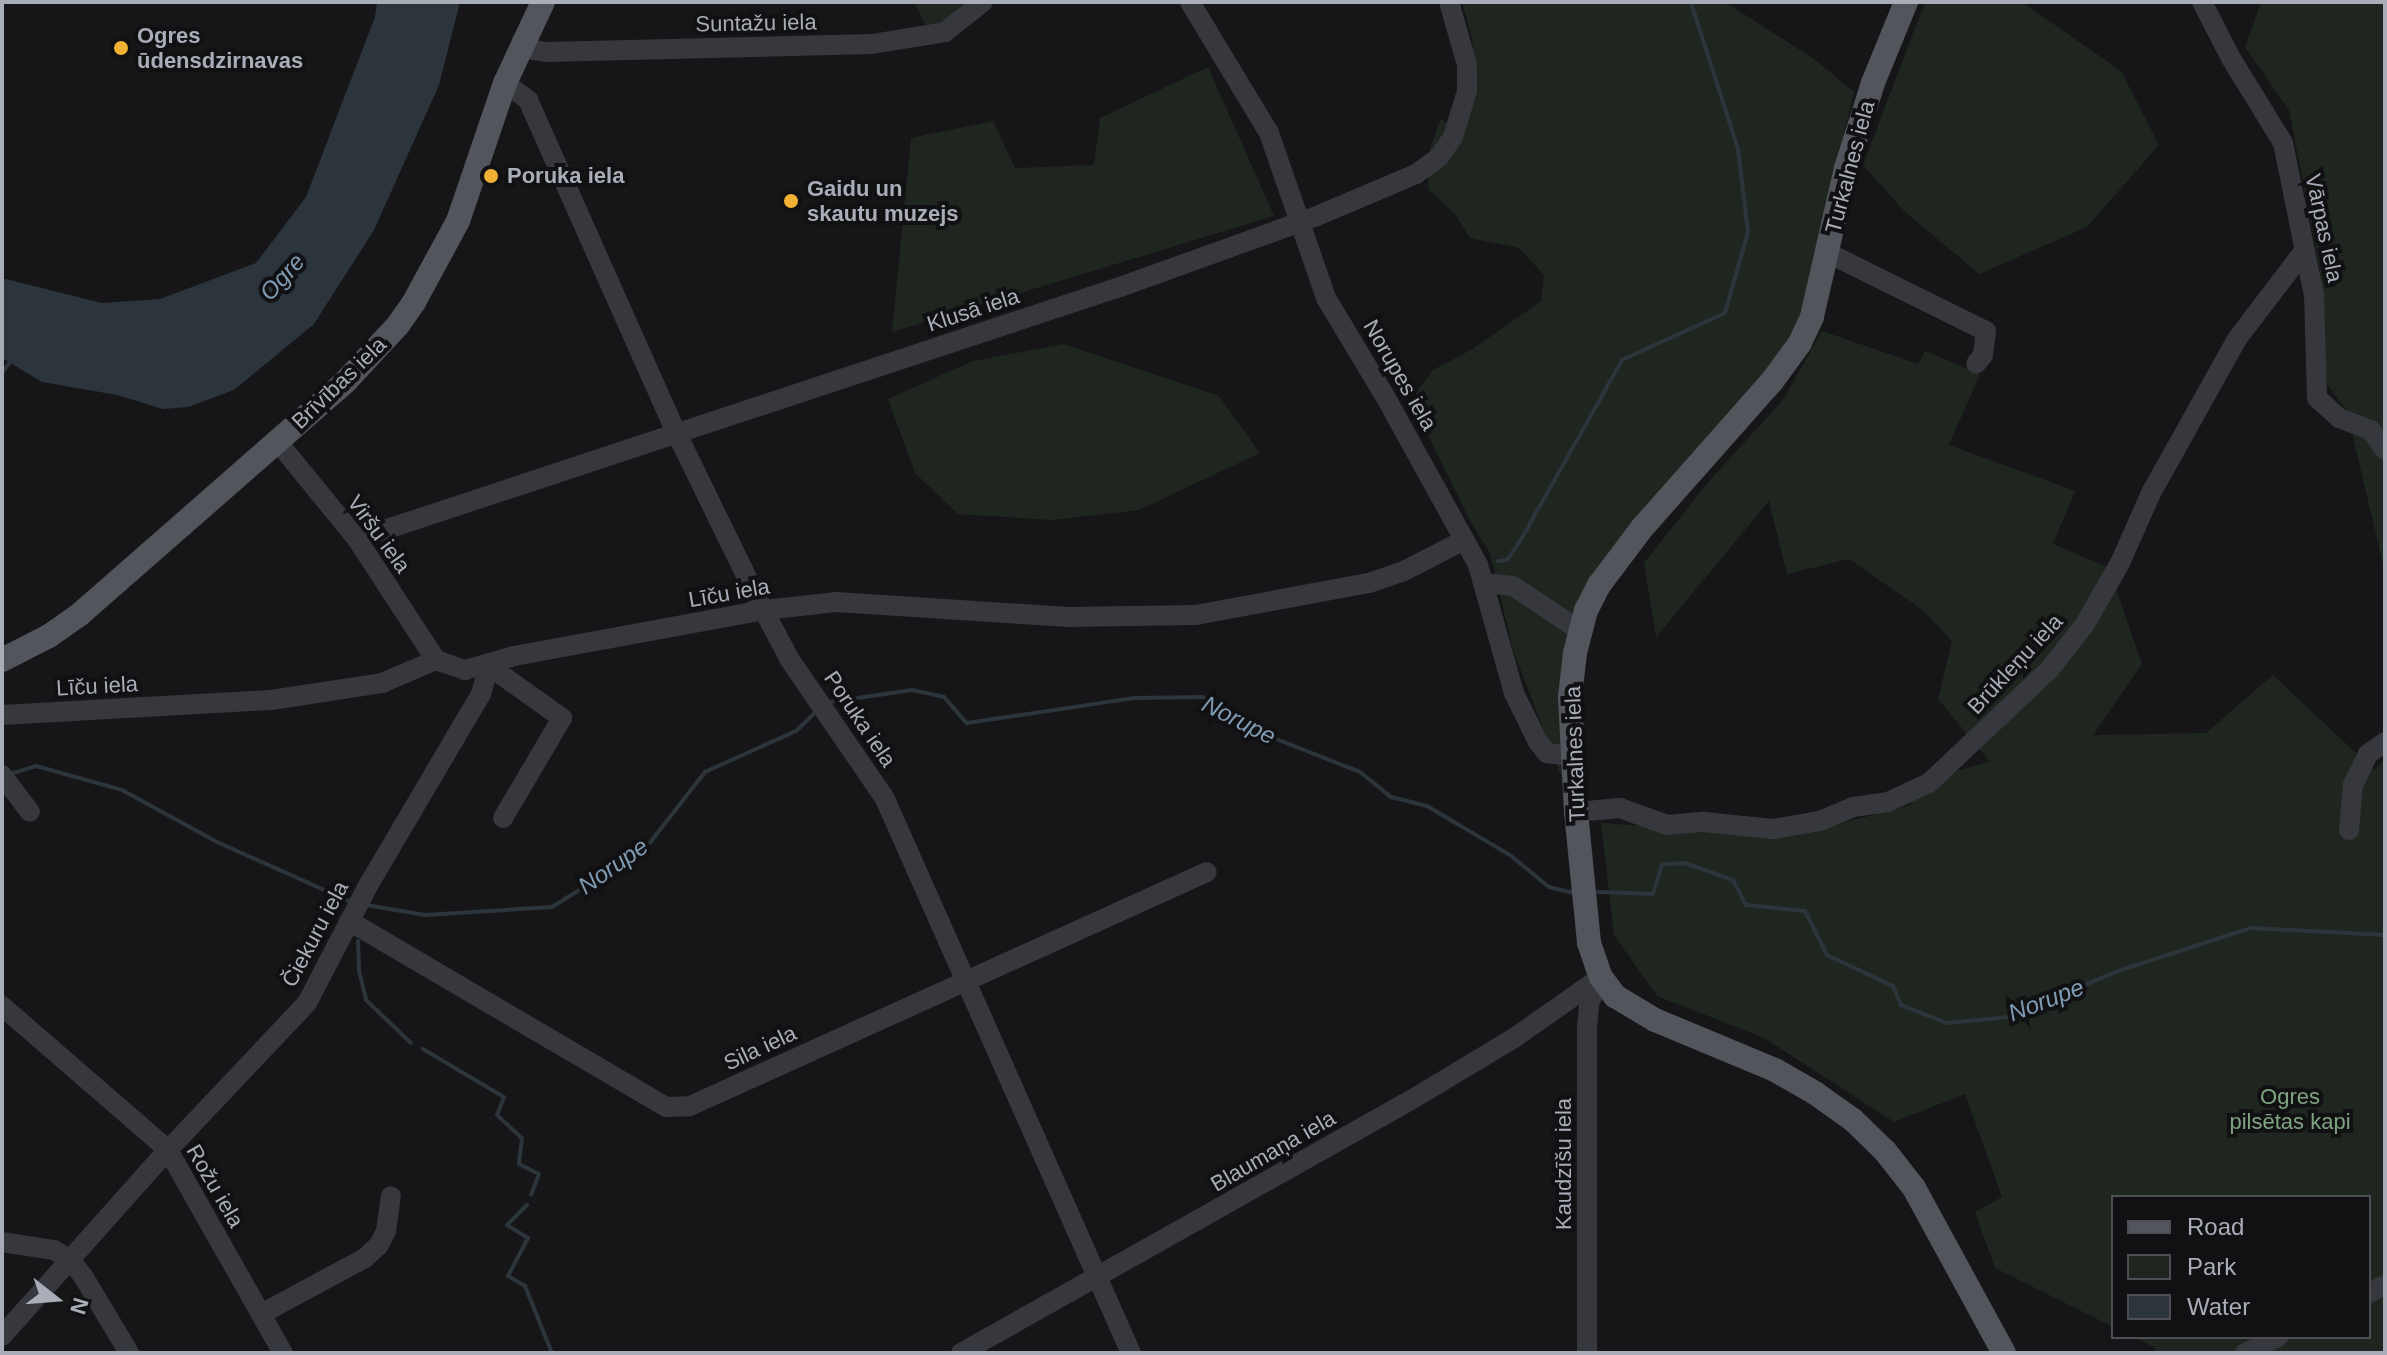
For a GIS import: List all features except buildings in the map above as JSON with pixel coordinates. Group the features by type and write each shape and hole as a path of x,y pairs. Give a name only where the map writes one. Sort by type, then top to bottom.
{"main road":[{"name":"Brīvības iela","path":"2,660 49,636 79,615 356,371 414,302 458,221 505,83 522,41 543,2"},
{"name":"Turkalnes iela","path":"1906,2 1873,83 1846,168 1812,317 1800,343 1773,380 1612,566 1586,610 1579,630 1570,697 1576,812 1589,943 1601,977 1615,996 1631,1008 1775,1070 1853,1120 1885,1151 1914,1188 2004,1353"}],"street":[{"name":"Suntažu iela","path":"522,41 534,50 546,52 872,44 945,32 983,2"},
{"name":"Norupes iela","path":"1190,2 1269,133 1326,298 1464,540 1485,583 1499,647 1514,693 1538,742 1547,753 1572,756"},
{"name":"Klusā iela","path":"357,539 1120,287 1301,222 1416,174 1439,157 1453,137 1467,91 1467,65 1449,2"},
{"name":"Vārpas iela","path":"2202,2 2232,60 2283,143 2314,295 2317,398 2339,418 2371,430 2385,450"},
{"name":"Poruka iela","path":"505,83 528,100 676,432 790,660 885,799 1131,1353"},
{"name":"Brūkleņu iela","path":"1576,812 1620,808 1667,825 1704,822 1773,829 1820,821 1853,807 1888,802 1929,783 2049,670 2085,624 2120,563 2151,493 2237,339 2304,251"},
{"path":"1828,253 1986,331 1983,355 1976,364"},
{"name":"Viršu iela","path":"277,441 357,539 436,660"},
{"name":"Līču iela","path":"2,715 271,700 382,683 436,660 465,670 489,666 514,656 764,610 836,602 1066,617 1196,615 1369,583 1404,571 1464,540"},
{"path":"1485,583 1513,586 1579,630"},
{"path":"489,666 562,718 503,818"},
{"name":"Čiekuru iela","path":"2,1336 168,1150 307,1003 349,921 481,694 489,666"},
{"path":"2349,830 2353,785 2368,754 2385,742"},
{"path":"2,775 30,812"},
{"name":"Sila iela","path":"349,921 666,1107 690,1106 1207,872"},
{"name":"Blaumaņa iela","path":"961,1353 1424,1092 1514,1038 1601,977"},
{"name":"Kaudzīšu iela","path":"1587,1353 1587,1028 1589,1004 1601,977"},
{"name":"Rožu iela","path":"2,1006 168,1150 283,1353"},
{"path":"261,1314 365,1258 379,1245 386,1231 391,1196"},
{"path":"2,1242 54,1250 70,1260 83,1276 129,1353"},
{"path":"2245,1353 2274,1339"}],"green space":[{"path":"914,2 970,2 930,34"},
{"path":"1462,2 1725,2 1814,59 1854,92 1797,326 1762,387 1589,592 1570,799 1513,650 1490,553 1469,519 1420,417 1416,393 1433,370 1471,350 1541,301 1544,275 1519,248 1470,238 1454,213 1428,189 1430,148 1441,118 1455,131 1467,91 1476,99 1472,37"},
{"path":"1925,2 2022,2 2121,71 2159,145 2087,227 1979,274 1903,210 1863,165"},
{"path":"2261,2 2385,2 2385,573 2347,411 2325,381 2320,270 2289,110 2245,47"},
{"path":"1208,67 1274,216 892,332 911,138 993,121 1015,168 1094,165 1100,118"},
{"name":"Ogres pilsētas kapi","path":"1822,331 1918,364 1925,351 1980,374 1949,445 2075,491 2053,544 2109,568 2142,664 2093,735 2206,733 2273,675 2374,770 2385,759 2385,1353 2157,1353 2154,1347 2138,1339 2371,1339 2371,1195 2111,1195 2111,1326 1995,1268 1975,1212 2002,1197 1965,1094 1894,1122 1764,1038 1657,996 1614,935 1601,823 1791,836 1908,806 1941,775 1990,762 1938,699 1952,641 1924,611 1849,559 1787,574 1769,501 1656,637 1644,563 1710,480 1783,400"},
{"path":"1063,344 1219,396 1260,453 1139,510 1052,520 958,514 915,473 888,399 973,361"}],"water":[{"name":"Ogre","path":"377,2 460,2 439,85 374,230 314,324 234,390 188,407 163,409 117,395 42,382 2,358 2,278 102,303 160,299 256,263 306,197 375,17"}],"waterway":[{"path":"1498,561 1507,560 1519,543 1622,360 1725,313 1748,232 1738,149 1692,6"},
{"name":"Norupe","path":"2,373 12,359"},
{"name":"Norupe","path":"830,702 912,690 944,697 967,723 1135,698 1203,697 1249,724 1265,728 1271,737 1360,772 1391,797 1427,806 1510,855 1549,887 1573,893"},
{"name":"Norupe","path":"366,905 425,915 552,907 645,849 705,772 796,731 816,712"},
{"name":"Norupe","path":"10,774 36,766 122,790 217,842 349,901"},
{"name":"Norupe","path":"1598,892 1653,894 1662,864 1685,863 1733,880 1746,905 1805,911 1827,955 1893,986 1901,1005 1947,1023 2009,1017 2118,971 2251,928 2385,935"},
{"path":"358,941 359,971 366,1000 411,1043"},
{"path":"423,1049 504,1097 497,1115 522,1138 519,1164 539,1174 531,1195"},
{"path":"527,1205 507,1225 528,1238 508,1276 525,1286 552,1353"}],"place":[{"name":"Ogres ūdensdzirnavas","path":"121,48"},
{"name":"Poruka iela","path":"491,176"},
{"name":"Gaidu un skautu muzejs","path":"791,201"}]}
